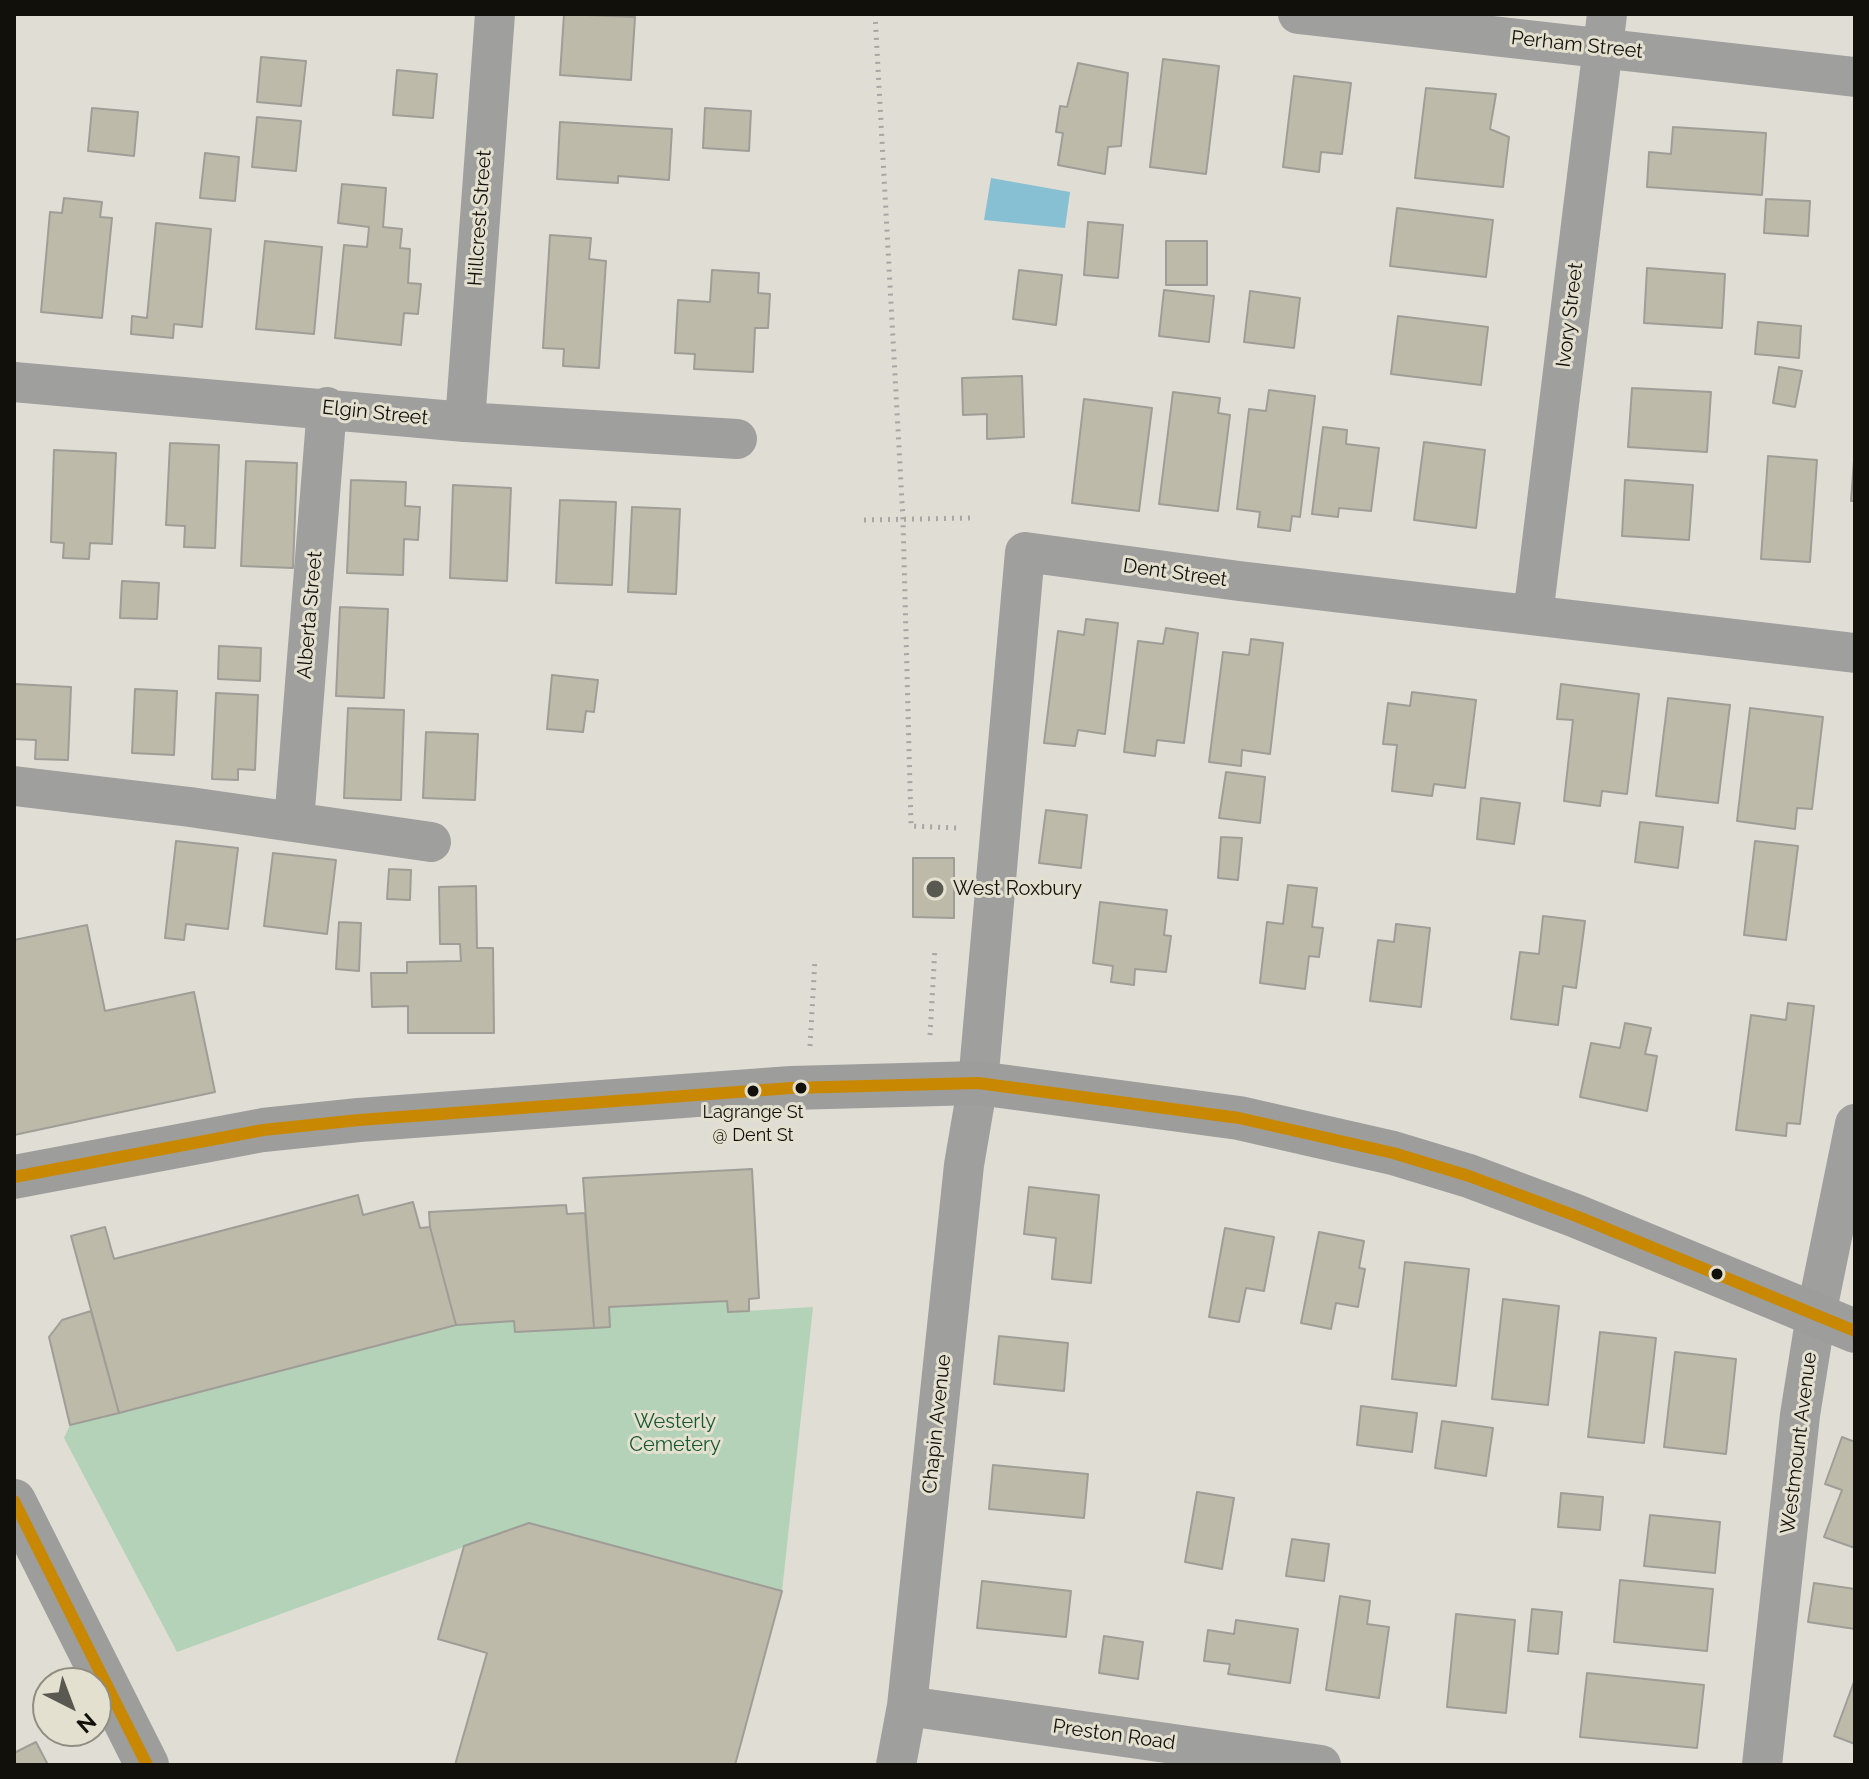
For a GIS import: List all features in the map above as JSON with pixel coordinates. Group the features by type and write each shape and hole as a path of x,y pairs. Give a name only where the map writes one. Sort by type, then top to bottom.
{"main road":[{"path":"14,1177 249,1133 359,1120 791,1088 978,1083 1239,1118 1393,1153 1469,1176 1576,1216 1836,1323"},
{"path":"14,1501 147,1765"}],"street":[{"name":"Hillcrest Street","path":"465,422 495,14"},
{"name":"Perham Street","path":"1298,14 1605,31 1855,77"},
{"name":"Ivory Street","path":"1533,615 1605,31"},
{"name":"Elgin Street","path":"14,382 327,407 465,422 737,439"},
{"name":"Alberta Street","path":"294,822 327,407"},
{"name":"Dent Street","path":"978,1083 1025,552 1239,581 1855,653"},
{"path":"14,786 431,842"},
{"name":"Chapin Avenue","path":"896,1765 907,1706 964,1165 978,1083"},
{"name":"Westmount Avenue","path":"1762,1765 1800,1415 1836,1323 1855,1124"},
{"name":"Preston Road","path":"907,1706 1321,1765"}],"path":[{"path":"875,14 903,520 911,826 962,829"},
{"path":"864,520 970,518"},
{"path":"930,1035 935,948"},
{"path":"810,1047 815,959"}],"green space":[{"name":"Westerly Cemetery","path":"727,1301 728,1312 813,1307 782,1591 529,1523 177,1652 64,1438 70,1425 456,1325 514,1321 515,1332 609,1327 609,1307"}],"water":[{"path":"991,178 1070,192 1065,228 984,220"}],"building":[{"path":"564,14 635,17 631,80 560,75"},
{"path":"261,57 306,61 301,106 257,102"},
{"path":"1163,59 1219,66 1206,174 1150,167"},
{"path":"1078,63 1128,73 1121,146 1108,147 1105,174 1058,165 1063,133 1056,132 1060,106 1067,107"},
{"path":"397,70 437,74 433,118 393,115"},
{"path":"1294,76 1351,83 1342,154 1321,152 1319,172 1283,167"},
{"path":"1426,88 1496,94 1490,129 1509,137 1503,187 1415,178"},
{"path":"92,108 138,112 134,156 88,151"},
{"path":"705,108 751,111 749,151 703,148"},
{"path":"257,117 301,121 296,171 252,167"},
{"path":"560,122 672,129 669,180 618,176 618,183 557,179"},
{"path":"1673,127 1766,133 1762,195 1647,187 1649,152 1671,154"},
{"path":"205,153 239,157 235,201 200,198"},
{"path":"342,184 386,188 383,227 402,229 400,248 410,249 408,283 421,284 418,314 404,313 401,345 335,338 344,245 367,247 369,227 338,223"},
{"path":"64,198 102,202 100,217 112,218 102,318 41,312 50,212 62,213"},
{"path":"1766,199 1810,201 1808,236 1764,233"},
{"path":"1397,208 1493,220 1486,277 1390,266"},
{"path":"1088,222 1123,225 1118,278 1084,275"},
{"path":"156,223 211,229 202,327 174,324 173,338 131,334 132,316 147,318"},
{"path":"550,235 591,238 589,259 606,261 599,368 563,366 564,349 543,348"},
{"path":"265,241 322,247 314,334 256,329"},
{"path":"1166,241 1207,241 1207,285 1166,285"},
{"path":"1647,268 1725,274 1722,328 1644,323"},
{"path":"712,270 759,273 758,293 770,294 768,328 755,328 753,372 694,369 695,354 675,353 678,300 710,302"},
{"path":"1019,270 1062,275 1056,325 1013,319"},
{"path":"1164,290 1214,296 1209,342 1159,336"},
{"path":"1250,291 1300,298 1294,348 1244,342"},
{"path":"1398,316 1488,327 1481,385 1391,374"},
{"path":"1758,322 1801,326 1799,358 1755,354"},
{"path":"1779,367 1802,371 1795,407 1773,403"},
{"path":"1022,376 1024,437 987,439 987,414 963,415 962,378"},
{"path":"1632,388 1711,392 1707,452 1628,447"},
{"path":"1269,390 1315,396 1300,517 1292,516 1290,531 1258,527 1260,512 1237,509 1249,409 1266,411"},
{"path":"1173,392 1220,398 1218,413 1230,415 1218,511 1159,504"},
{"path":"1084,399 1152,408 1139,511 1072,503"},
{"path":"1323,427 1347,430 1346,444 1379,448 1371,511 1339,508 1338,517 1312,514"},
{"path":"1424,442 1485,450 1476,528 1414,520"},
{"path":"170,443 219,445 215,548 184,547 185,526 166,525"},
{"path":"54,450 116,453 112,544 90,543 89,559 63,558 64,543 51,542"},
{"path":"1768,456 1817,460 1810,562 1761,559"},
{"path":"246,461 297,463 293,568 241,566"},
{"path":"1854,461 1855,501 1851,501"},
{"path":"351,480 406,482 405,506 420,507 418,540 404,539 403,575 347,573"},
{"path":"1625,480 1693,485 1689,540 1622,536"},
{"path":"453,485 511,488 507,581 450,578"},
{"path":"560,500 616,502 612,585 556,583"},
{"path":"632,507 680,509 676,594 628,592"},
{"path":"122,581 159,583 157,619 120,618"},
{"path":"340,607 388,609 384,698 336,696"},
{"path":"1086,619 1118,623 1105,734 1078,730 1075,746 1044,743 1058,631 1084,635"},
{"path":"1166,628 1198,633 1184,743 1157,740 1155,756 1124,752 1138,641 1163,644"},
{"path":"1251,639 1283,643 1270,754 1242,750 1241,766 1209,762 1223,652 1249,655"},
{"path":"219,646 261,648 260,681 218,679"},
{"path":"552,675 598,680 594,712 586,711 583,732 547,729"},
{"path":"15,684 71,687 68,760 35,759 36,740 14,739"},
{"path":"1561,684 1639,694 1627,794 1602,791 1600,806 1564,801 1573,720 1557,719"},
{"path":"135,689 177,691 174,755 132,753"},
{"path":"1412,692 1476,700 1465,788 1434,784 1432,796 1392,791 1397,745 1383,744 1388,703 1410,706"},
{"path":"216,693 258,695 255,770 238,769 238,780 212,779"},
{"path":"1668,698 1730,705 1718,803 1656,796"},
{"path":"348,708 404,710 401,800 344,798"},
{"path":"1750,708 1823,717 1812,809 1797,808 1795,829 1737,821"},
{"path":"426,732 478,734 475,800 423,798"},
{"path":"1226,772 1265,777 1260,823 1219,818"},
{"path":"1481,798 1520,803 1514,844 1477,839"},
{"path":"1046,810 1087,815 1081,868 1039,863"},
{"path":"1640,822 1683,827 1678,868 1635,862"},
{"path":"1221,837 1242,838 1238,880 1218,878"},
{"path":"176,841 238,848 228,929 186,924 184,940 165,938"},
{"path":"1755,841 1798,846 1786,940 1744,935"},
{"path":"273,853 336,860 327,934 264,926"},
{"path":"913,858 954,858 954,918 913,917"},
{"path":"389,869 411,870 410,900 387,899"},
{"path":"1288,885 1317,888 1312,927 1323,928 1319,957 1309,956 1305,989 1260,983 1267,922 1283,924"},
{"path":"476,886 477,948 493,948 494,1033 408,1033 408,1006 372,1007 371,973 407,973 407,962 461,961 460,944 440,944 439,887"},
{"path":"1100,902 1167,910 1164,935 1171,936 1166,972 1135,969 1134,985 1111,982 1113,966 1093,963"},
{"path":"1543,916 1585,921 1576,988 1563,986 1558,1025 1511,1019 1520,952 1539,954"},
{"path":"339,922 361,923 359,971 336,969"},
{"path":"1396,924 1430,928 1421,1007 1370,1001 1378,940 1394,942"},
{"path":"87,925 105,1011 194,992 215,1092 14,1135 14,940"},
{"path":"1788,1003 1814,1006 1800,1124 1787,1123 1786,1136 1736,1130 1751,1015 1786,1020"},
{"path":"1625,1023 1651,1028 1645,1054 1657,1056 1647,1111 1580,1097 1591,1043 1620,1048"},
{"path":"752,1169 759,1298 749,1299 749,1311 728,1312 727,1301 609,1307 610,1327 594,1328 583,1178"},
{"path":"1029,1187 1099,1195 1091,1283 1052,1279 1056,1238 1024,1234"},
{"path":"358,1195 363,1215 413,1202 420,1228 430,1227 456,1325 119,1413 71,1236 105,1227 114,1259"},
{"path":"566,1205 567,1214 585,1213 594,1328 515,1332 514,1321 456,1325 430,1227 429,1212"},
{"path":"1225,1228 1274,1237 1264,1291 1246,1288 1239,1322 1209,1317"},
{"path":"1319,1232 1364,1241 1359,1268 1365,1269 1358,1307 1336,1303 1331,1329 1301,1323"},
{"path":"1405,1262 1469,1269 1456,1386 1392,1379"},
{"path":"1503,1299 1559,1306 1548,1405 1492,1399"},
{"path":"91,1311 119,1413 70,1425 49,1337 62,1320"},
{"path":"1600,1332 1656,1338 1644,1443 1588,1437"},
{"path":"999,1336 1068,1343 1064,1391 994,1384"},
{"path":"1675,1352 1736,1359 1726,1454 1664,1447"},
{"path":"1361,1406 1417,1413 1412,1452 1357,1445"},
{"path":"1442,1421 1493,1428 1486,1476 1435,1468"},
{"path":"1842,1437 1855,1442 1855,1548 1824,1537 1842,1490 1825,1484"},
{"path":"993,1465 1088,1474 1084,1518 989,1509"},
{"path":"1197,1492 1234,1498 1222,1569 1185,1562"},
{"path":"1561,1493 1603,1497 1600,1530 1558,1527"},
{"path":"1650,1515 1720,1522 1715,1573 1644,1566"},
{"path":"529,1523 782,1591 735,1765 455,1765 487,1653 438,1639 464,1546"},
{"path":"1292,1539 1329,1544 1324,1581 1286,1576"},
{"path":"1620,1580 1713,1589 1707,1651 1614,1642"},
{"path":"982,1581 1071,1591 1066,1637 977,1628"},
{"path":"1814,1583 1855,1589 1855,1629 1808,1622"},
{"path":"1340,1596 1370,1601 1367,1624 1389,1627 1379,1698 1326,1690"},
{"path":"1532,1609 1562,1612 1558,1654 1528,1651"},
{"path":"1456,1614 1515,1620 1506,1713 1447,1707"},
{"path":"1236,1620 1298,1629 1290,1683 1228,1674 1230,1664 1204,1661 1208,1630 1234,1634"},
{"path":"1104,1636 1143,1642 1138,1679 1099,1673"},
{"path":"1587,1673 1704,1685 1697,1748 1580,1737"},
{"path":"1855,1679 1855,1744 1834,1736"},
{"path":"32,1744 32,1747 39,1747 48,1765 14,1765 14,1753"}],"transit line":[{"path":"14,1177 263,1130 359,1120 791,1088 978,1083 1239,1118 1393,1153 1469,1176 1576,1216 1855,1331"},
{"path":"14,1501 147,1765"}],"place":[{"name":"West Roxbury","path":"935,889"},
{"name":"Lagrange St @ Dent St","path":"753,1091"}]}
